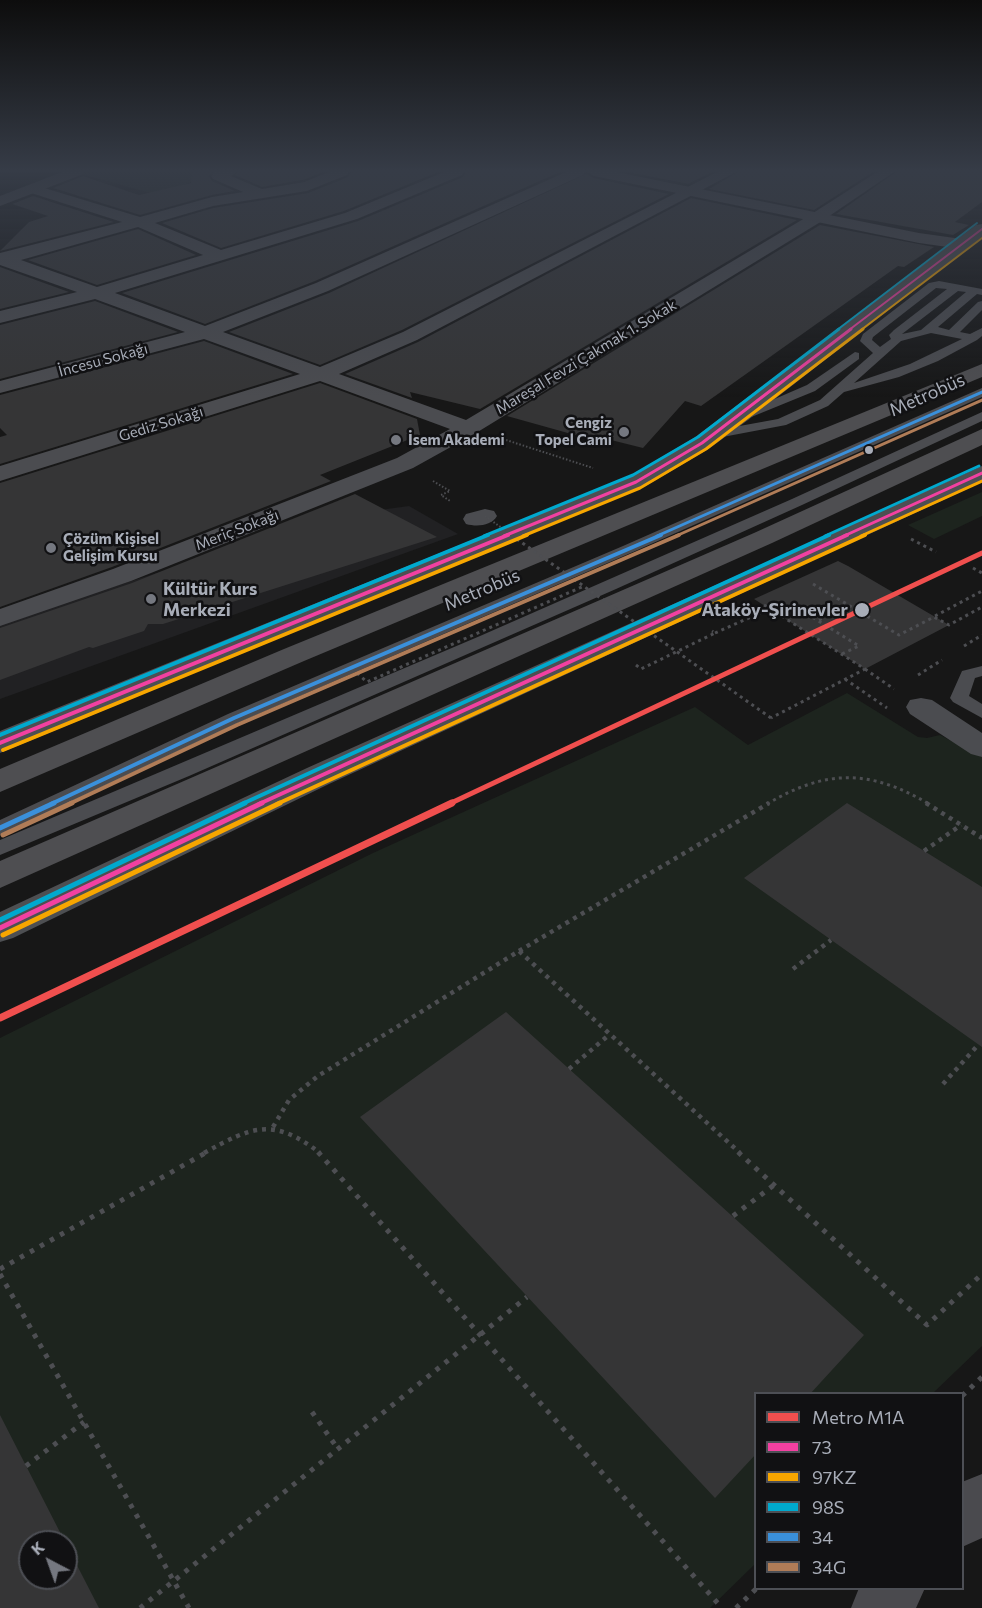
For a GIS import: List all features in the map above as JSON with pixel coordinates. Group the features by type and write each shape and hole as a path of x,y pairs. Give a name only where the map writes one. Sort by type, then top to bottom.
{"highway":[{"path":"822,438 926,378 979,340"},
{"path":"0,782 294,655 982,370"},
{"path":"0,875 753,542 982,436"}],"main road":[{"path":"0,743 636,482 736,418 958,247"},
{"path":"940,262 982,256"},
{"path":"0,928 318,776 982,473"}],"street":[{"path":"1,259 46,247"},
{"path":"199,247 220,256"},
{"path":"0,317 100,292 249,247"},
{"name":"İncesu Sokağı","path":"0,387 206,332 322,287 411,247"},
{"name":"Gediz Sokağı","path":"0,474 322,374 410,336 583,247"},
{"name":"Mareşal Fevzi Çakmak 1. Sokak","path":"468,428 768,247"},
{"path":"1,259 100,292 468,428"},
{"name":"Meriç Sokağı","path":"0,618 122,575 405,463 468,428"},
{"path":"0,733 125,692"},
{"path":"906,709 982,747"},
{"path":"964,1519 982,1500"},
{"path":"879,1608 895,1590"}],"lane":[{"path":"880,353 866,341 867,336 933,285 939,284 978,292"},
{"path":"897,339 895,335 898,332 956,287"},
{"path":"712,435 782,422 824,403 897,339 927,330 978,292"},
{"path":"952,333 982,304"},
{"path":"927,330 979,340"},
{"path":"889,376 921,349 919,343 927,330"},
{"path":"840,389 860,386 889,376 979,340"},
{"path":"736,418 810,388 855,356"},
{"name":"Metrobüs","path":"0,828 234,718 628,549 982,392"},
{"path":"0,848 152,785 632,576 862,474 982,416"},
{"path":"982,671 969,675 959,698 982,712"}],"path":[{"path":"468,428 636,482"},
{"path":"405,463 450,491 441,495 584,585 771,718 865,669 762,604"},
{"path":"973,568 982,573"},
{"path":"566,573 350,667 367,682 584,585"},
{"path":"821,580 812,584 899,635 982,591"},
{"path":"818,621 848,606"},
{"path":"934,616 950,625 982,607"},
{"path":"715,633 770,609"},
{"path":"782,617 799,609 859,646 842,655"},
{"path":"845,680 906,709"},
{"path":"273,1127 289,1100 318,1076 519,951 794,788 840,779 868,778 914,797 982,838"},
{"path":"924,851 962,825"},
{"path":"793,969 831,940"},
{"path":"519,951 927,1325 982,1274"},
{"path":"569,1069 610,1034"},
{"path":"943,1084 979,1044"},
{"path":"0,1269 233,1137 273,1127 289,1132 323,1156 722,1608"},
{"path":"733,1216 774,1185"},
{"path":"0,1274 189,1608"},
{"path":"140,1608 527,1297"},
{"path":"964,1395 982,1377"},
{"path":"312,1412 338,1449"},
{"path":"26,1466 84,1422"},
{"path":"736,1608 755,1590"}],"shaded area":[{"path":"982,492 982,516 934,539 908,525"},
{"path":"409,506 458,534 0,699 0,622 343,515"},
{"path":"847,693 918,737 927,738 940,735 982,757 982,1346 934,1392 754,1392 754,1565 710,1608 0,1608 0,1038 373,853 695,707 748,745"}],"building":[{"path":"4,247 16,247 0,251"},
{"path":"74,247 178,247 196,255 97,285 28,260"},
{"path":"273,247 391,247 315,281 205,324 122,293"},
{"path":"428,247 565,247 402,330 320,365 229,332 329,293"},
{"path":"598,247 752,247 480,409 410,392 412,398 345,374 418,342"},
{"path":"784,247 934,247 904,267 898,266 701,406 685,401 643,448 603,438 600,442 507,416"},
{"path":"0,267 69,292 0,309"},
{"path":"95,301 178,332 0,379 0,325"},
{"path":"204,341 293,374 0,464 0,437 7,435 0,428 0,395"},
{"path":"320,383 417,419 420,435 320,475 331,481 112,567 0,607 0,483"},
{"path":"355,494 437,537 163,624 148,624 144,631 93,648 89,647 0,680 0,628 132,583"},
{"path":"838,561 949,625 865,669 754,599"},
{"path":"847,803 982,887 982,1047 744,878"},
{"path":"506,1012 864,1335 812,1392 754,1392 754,1456 715,1498 360,1117"},
{"path":"0,1415 59,1530 18,1530 18,1590 78,1590 78,1567 99,1608 0,1608"}],"metro line":[{"name":"M1A","path":"0,1018 234,905 982,553"}],"transit line":[{"name":"98S","path":"0,735 633,475 698,437 946,247"},
{"name":"73","path":"0,743 636,482 702,443 958,247"},
{"name":"97KZ","path":"3,750 640,488 706,449 970,247"},
{"name":"34","path":"0,828 234,718 628,549 982,392"},
{"name":"34G","path":"3,835 237,725 631,556 982,400"},
{"name":"98S","path":"0,920 315,769 979,466"},
{"name":"73","path":"0,928 318,776 982,473"},
{"name":"97KZ","path":"3,935 321,783 982,481"}],"place":[{"name":"Cengiz Topel Cami","path":"624,432"},
{"name":"İsem Akademi","path":"396,440"},
{"name":"Çözüm Kişisel Gelişim Kursu","path":"51,548"},
{"name":"Kültür Kurs Merkezi","path":"151,599"},
{"name":"Ataköy-Şirinevler","path":"862,610"}]}
